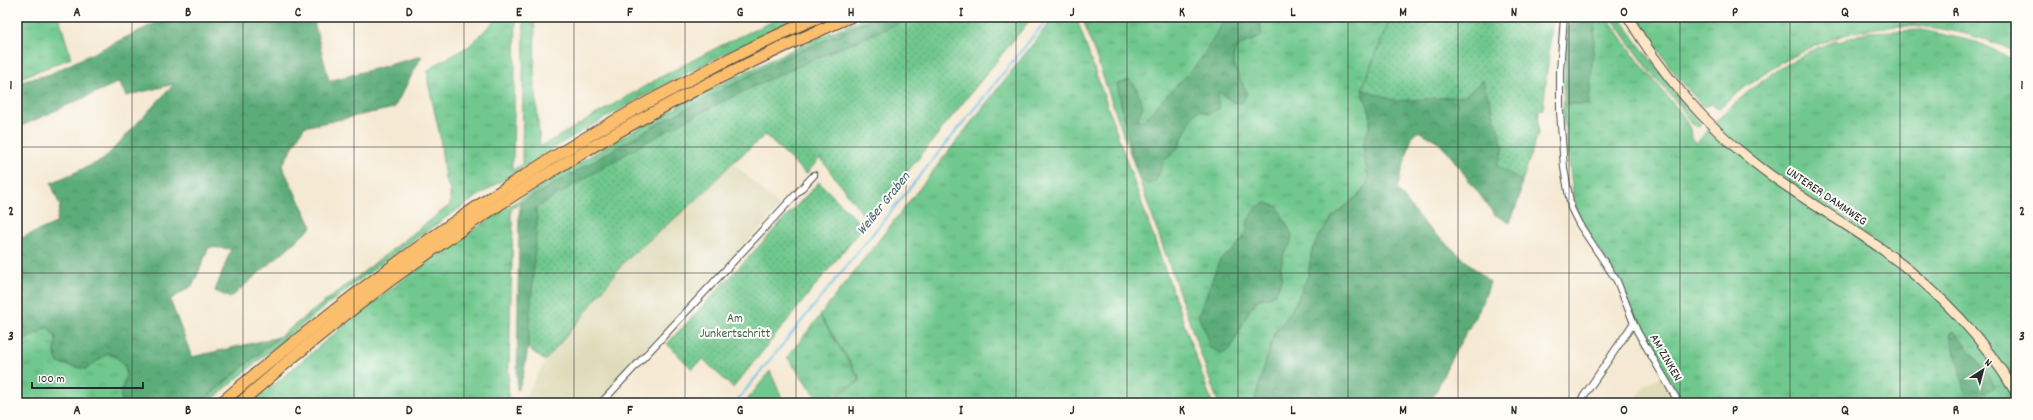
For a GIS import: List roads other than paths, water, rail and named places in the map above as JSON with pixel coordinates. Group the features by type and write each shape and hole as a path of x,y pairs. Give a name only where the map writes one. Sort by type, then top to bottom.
{"highway":[{"path":"221,403 367,284 485,199 569,147 650,100 719,64 819,17"},
{"path":"240,403 311,343 400,274 458,232 543,177 611,136 688,94 758,59 850,17"}],"main road":[{"name":"UNTERER DAMMWEG","path":"1628,17 1661,67 1689,101 1721,134 1766,172 1882,250 1922,282 1977,338 2016,393"}],"street":[{"name":"AM ZINKEN","path":"1564,17 1560,71 1560,111 1564,168 1570,203 1579,224 1617,281 1633,324 1679,403"},
{"path":"601,403 814,175"},
{"path":"1579,403 1633,324"}],"waterway":[{"name":"Weißer Graben","path":"735,403 1049,17"}],"park label":[{"name":"Am Junkertschritt","path":"735,326"}]}
